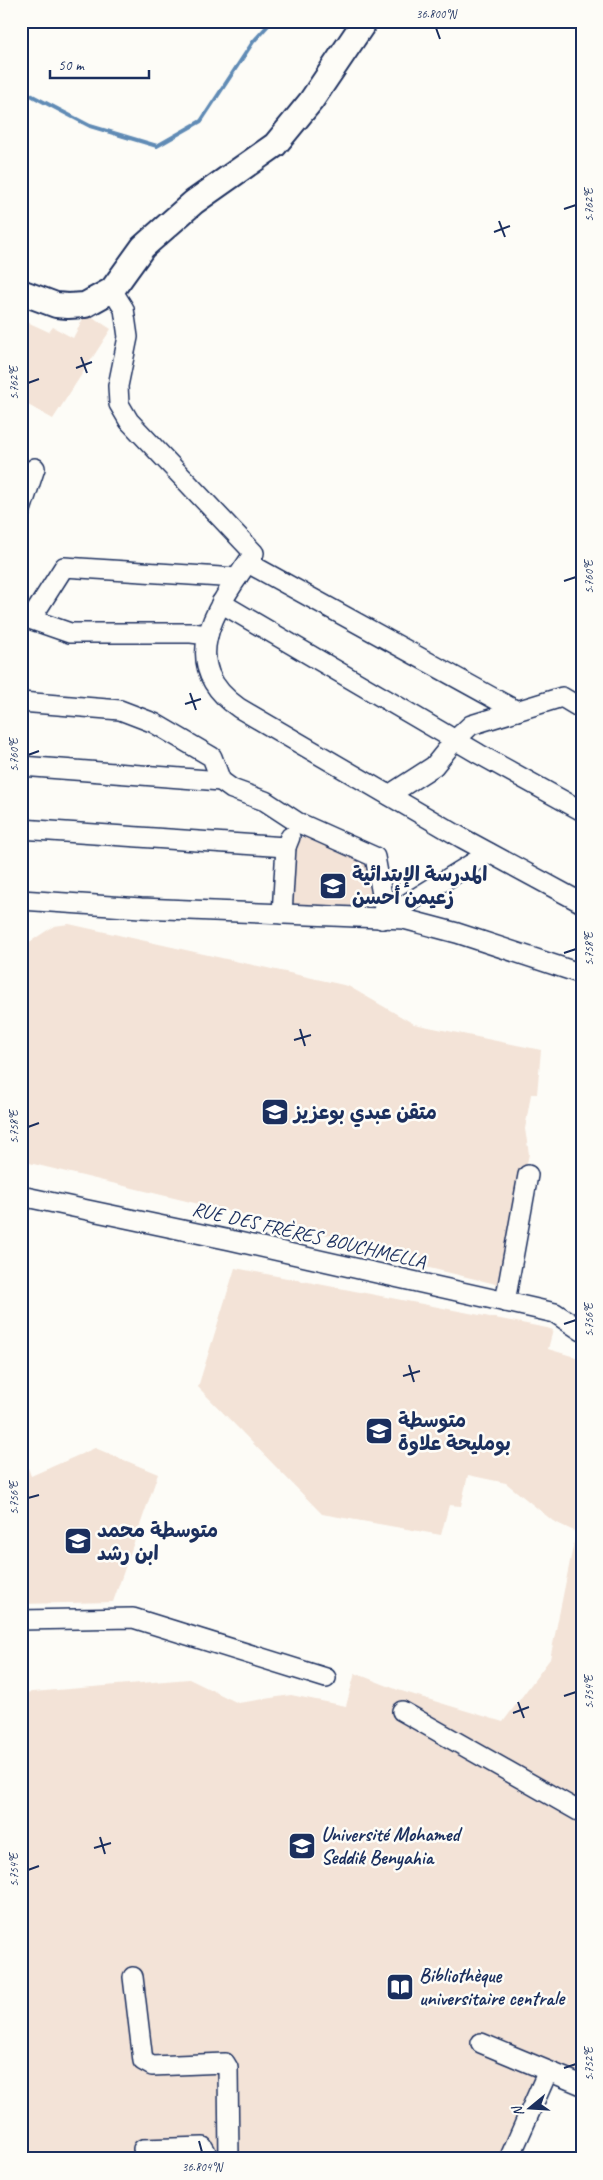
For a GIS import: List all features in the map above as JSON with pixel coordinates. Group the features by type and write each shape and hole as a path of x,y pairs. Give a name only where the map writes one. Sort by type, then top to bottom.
{"main road":[{"path":"21,292 56,305 68,306 85,305 112,290 144,247 194,202 274,145 311,101 365,21"}],"street":[{"path":"112,290 124,309 128,337 118,386 119,404 128,422 254,553 221,603 208,635 205,645 205,664 214,684 227,699 389,795 582,903"},
{"path":"21,510 33,467"},
{"path":"248,562 517,711"},
{"path":"208,635 191,633 70,633 26,617 64,567 237,578"},
{"path":"221,603 455,740 582,811"},
{"path":"389,795 434,766 471,724 562,697 582,709"},
{"path":"21,702 120,710 154,723 212,757 221,781"},
{"path":"21,766 221,781 232,789 265,801 297,822 374,857 384,906 382,919"},
{"path":"282,914 286,847 297,822"},
{"path":"21,829 286,847"},
{"path":"382,919 489,852"},
{"path":"21,900 413,921 582,974"},
{"path":"504,1302 528,1175"},
{"name":"RUE DES FRÈRES BOUCHMELLA","path":"21,1196 230,1240 555,1313 582,1331"},
{"path":"21,1620 133,1618 326,1678"},
{"path":"402,1711 582,1813"},
{"path":"133,1977 142,2062 152,2066 225,2063 228,2068 229,2159"},
{"path":"481,2043 582,2085"},
{"path":"509,2159 548,2071"},
{"path":"143,2150 203,2147 206,2152 206,2159"}],"shaded area":[{"path":"21,306 24,308 23,320 49,332 53,327 73,338 86,313 111,329 53,419 21,401"},
{"name":"المدرسة الإبتدائية زعيمن أحسن","path":"307,833 371,866 375,906 292,910 296,842"},
{"name":"متقن عبدي بوعزيز","path":"69,924 348,986 414,1024 541,1050 537,1094 531,1094 525,1129 529,1154 500,1285 421,1266 422,1258 21,1161 21,969 28,943 54,926"},
{"name":"Université Mohamed Seddik Benyahia","path":"235,1268 547,1328 553,1330 548,1349 582,1359 582,2096 553,2084 518,2159 21,2159 21,1693 189,1679 238,1703 291,1695 346,1706 355,1673 398,1690 503,1722 550,1659 576,1532 553,1521 506,1483 468,1475 461,1506 449,1505 441,1535 322,1514 198,1387"},
{"name":"متوسطة محمد ابن رشد","path":"95,1448 158,1474 113,1602 21,1604 21,1450 31,1476"}],"waterway":[{"path":"21,90 90,126 157,146 201,121 253,42 272,21"}],"place":[{"name":"المدرسة الإبتدائية زعيمن أحسن","path":"333,886"},
{"name":"متقن عبدي بوعزيز","path":"275,1112"},
{"name":"متوسطة بومليحة علاوة","path":"379,1431"},
{"name":"متوسطة محمد ابن رشد","path":"78,1541"},
{"name":"Université Mohamed Seddik Benyahia","path":"302,1846"},
{"name":"Bibliothèque universitaire centrale","path":"400,1987"}]}
